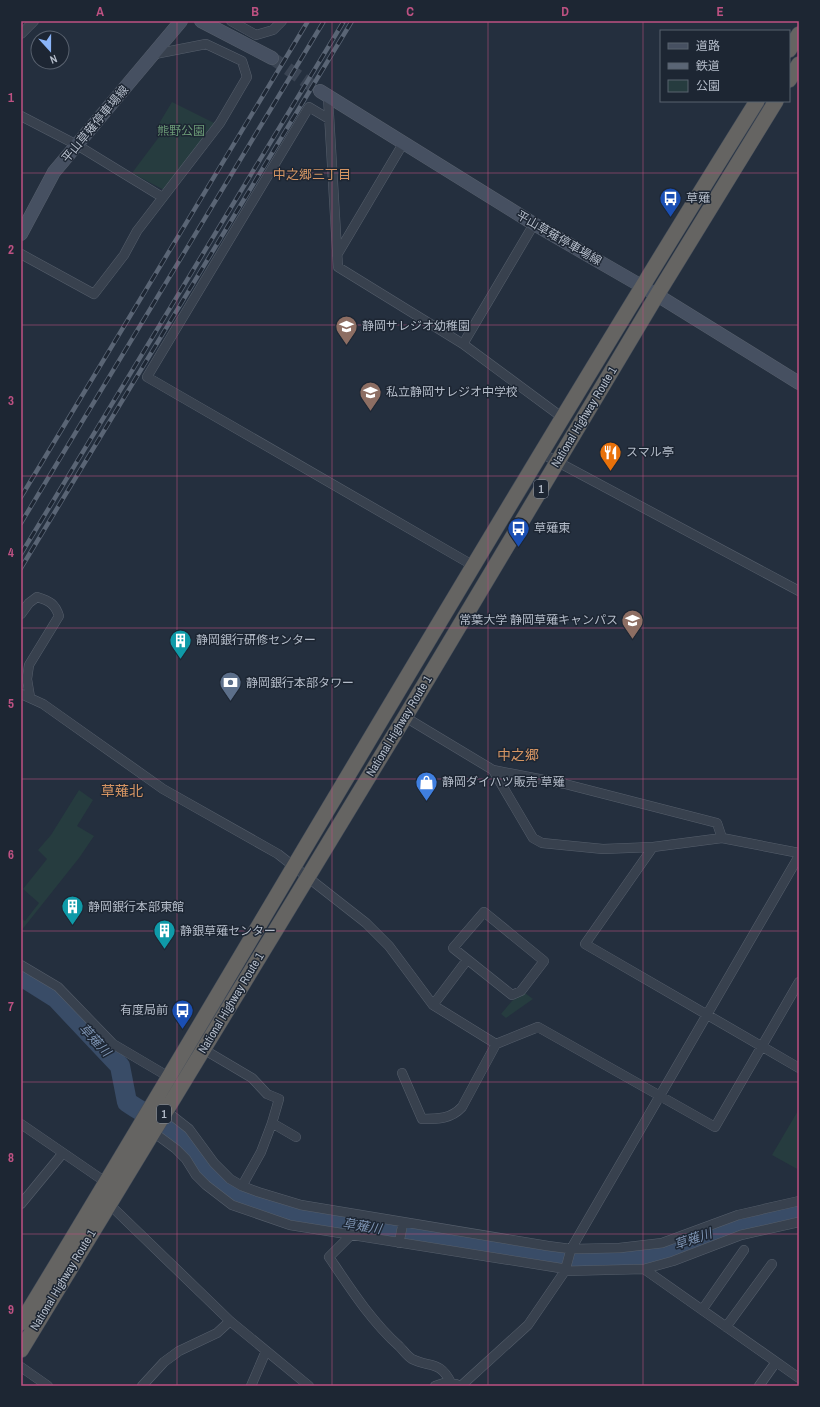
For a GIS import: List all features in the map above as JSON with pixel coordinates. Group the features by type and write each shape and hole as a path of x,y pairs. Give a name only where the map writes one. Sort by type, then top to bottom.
{"highway":[{"path":"790,48 799,34"},
{"path":"790,78 799,64"},
{"name":"National Highway Route 1","path":"21,1323 107,1183 294,866 641,286 756,102"},
{"name":"National Highway Route 1","path":"21,1350 405,717 657,295 775,102"}],"main road":[{"name":"平山草薙停車場線","path":"21,234 54,172 155,54 181,21"},
{"path":"201,21 272,58"},
{"name":"平山草薙停車場線","path":"324,94 404,142 534,224 657,295 799,383"}],"street":[{"path":"21,34 34,21"},
{"path":"230,21 256,35 273,30 282,21"},
{"path":"21,254 94,294 124,255 138,231 162,198 220,123 247,77 242,62 206,44 155,54"},
{"path":"324,94 329,119 338,267 463,344 563,418"},
{"path":"329,119 309,107 148,377 474,566"},
{"path":"21,116 77,145 162,198"},
{"path":"337,255 404,142"},
{"path":"463,344 534,224"},
{"path":"542,453 799,591"},
{"path":"21,614 29,603 37,597 48,600 56,607 59,616 29,665 27,679 30,697"},
{"path":"21,694 30,697 163,789 278,854 366,923 389,946 433,1005 496,1044"},
{"path":"405,717 493,770 565,784 717,823 722,838"},
{"path":"435,1386 452,1383 463,1386 528,1325 565,1270 571,1249 799,854 722,838 653,847 603,849 542,843 533,838 493,770"},
{"path":"653,847 585,944 799,1068"},
{"path":"484,912 544,960 521,991 512,995 467,960 453,948 484,912"},
{"path":"433,1005 467,960"},
{"path":"21,965 58,987 113,1044 169,1077"},
{"path":"402,1073 422,1119 443,1119 457,1113 462,1107 496,1044 538,1027 715,1127 799,982"},
{"path":"203,1049 252,1078 267,1094 279,1099 272,1124 261,1152 242,1186"},
{"path":"166,1111 189,1129 221,1171 242,1186 291,1202 403,1223 571,1249 619,1248 662,1243 738,1215 799,1201"},
{"path":"21,1124 107,1183 109,1204 230,1321 309,1386"},
{"path":"272,1124 296,1136"},
{"path":"153,1132 186,1158 196,1175 206,1185 232,1205 290,1225 565,1270 644,1269 673,1260 741,1234 799,1222"},
{"path":"21,1204 63,1153"},
{"path":"399,1243 403,1223"},
{"path":"351,1235 329,1257 357,1298 391,1339 412,1358 441,1368 447,1374 452,1383"},
{"path":"702,1310 744,1250"},
{"path":"726,1327 772,1264"},
{"path":"644,1269 799,1378"},
{"path":"142,1386 164,1362 179,1351 216,1333 230,1321"},
{"path":"251,1386 266,1351"},
{"path":"759,1386 776,1362"},
{"path":"21,1367 48,1386"}],"green space":[{"name":"熊野公園","path":"172,102 214,123 164,190 132,173 159,137 157,127"},
{"path":"79,790 93,800 77,826 94,836 79,858 21,931 21,918 25,921 39,903 23,889 47,859 38,850 51,835"},
{"path":"525,993 533,999 506,1018 501,1014 512,1001"},
{"path":"799,1109 799,1170 772,1155"}],"waterway":[{"name":"草薙川","path":"21,976 56,998 120,1066 127,1102 160,1122 177,1135 213,1178 222,1186 242,1198 265,1206 299,1215 539,1255 582,1259 643,1256 744,1221 799,1213"}],"tunnel":[{"path":"272,58 320,91"}],"railway":[{"path":"21,497 308,21"},
{"path":"21,523 324,21"},
{"path":"21,554 344,21"},
{"path":"21,568 352,21"}],"place":[{"name":"草薙","path":"671,218"},
{"name":"静岡サレジオ幼稚園","path":"346,346"},
{"name":"私立静岡サレジオ中学校","path":"371,412"},
{"name":"スマル亭","path":"610,472"},
{"name":"草薙東","path":"519,548"},
{"name":"常葉大学 静岡草薙キャンパス","path":"633,640"},
{"name":"静岡銀行研修センター","path":"180,660"},
{"name":"静岡銀行本部タワー","path":"231,702"},
{"name":"静岡ダイハツ販売 草薙","path":"427,802"},
{"name":"静岡銀行本部東館","path":"73,926"},
{"name":"静銀草薙センター","path":"164,950"},
{"name":"有度局前","path":"183,1030"}],"district":[{"name":"中之郷三丁目","path":"312,174"},
{"name":"中之郷","path":"518,755"},
{"name":"草薙北","path":"122,791"}]}
